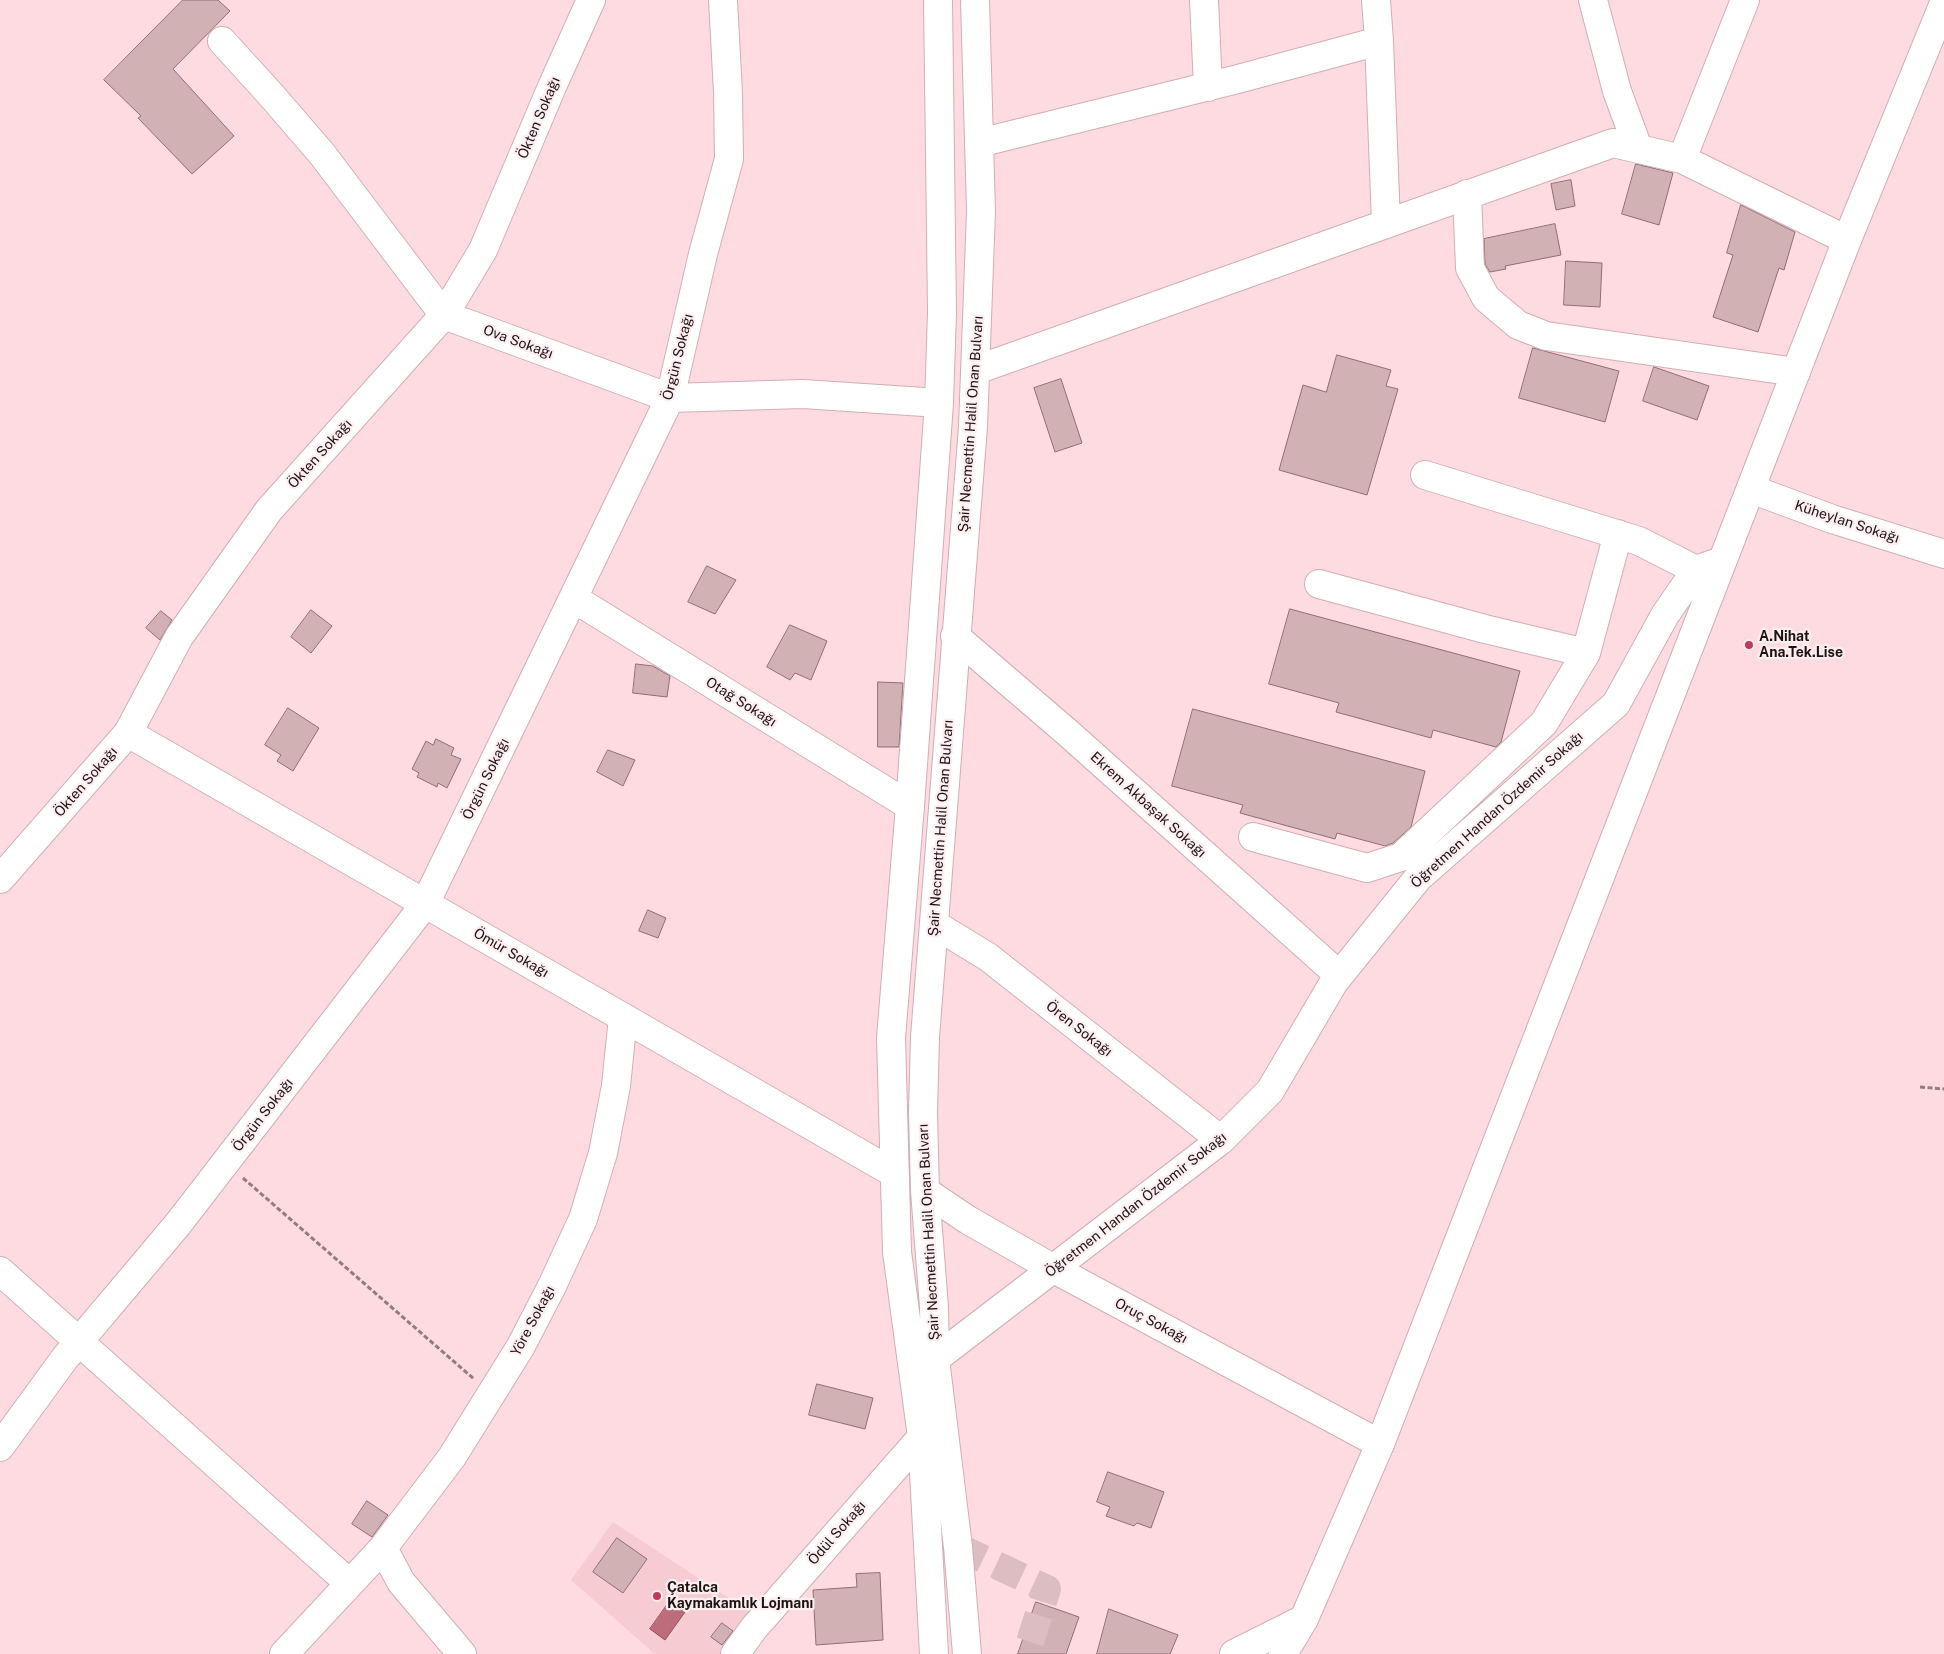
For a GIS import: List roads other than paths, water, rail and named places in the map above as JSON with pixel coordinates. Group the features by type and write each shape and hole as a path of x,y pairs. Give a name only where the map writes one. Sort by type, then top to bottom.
{"street":[{"name":"Ökten Sokağı","path":"0,879 128,733 179,637 269,510 444,315 483,250 591,0"},
{"name":"Örgün Sokağı","path":"0,1447 80,1342 178,1224 425,904 670,398 703,254 729,159 723,0"},
{"name":"Şair Necmettin Halil Onan Bulvarı","path":"934,1654 922,1437 897,1252 891,1038 939,403 942,312 938,0"},
{"name":"Şair Necmettin Halil Onan Bulvarı","path":"967,1654 958,1547 935,1359 934,1307 923,1113 925,1037 976,370 982,211 975,0"},
{"path":"1204,0 1208,87"},
{"path":"1376,0 1386,224"},
{"path":"1593,0 1617,91 1638,148"},
{"path":"1682,159 1745,0"},
{"path":"1283,1654 1304,1618 1380,1444 1847,240 1944,3"},
{"path":"222,41 322,154 444,315"},
{"path":"979,143 1208,87 1379,41"},
{"path":"976,370 1613,142 1682,159 1847,240"},
{"path":"1467,194 1470,268 1486,298 1518,325 1546,336 1796,372"},
{"name":"Ova Sokağı","path":"444,315 670,398 803,394 939,403"},
{"path":"1425,475 1639,541 1696,570 1722,561"},
{"name":"Küheylan Sokağı","path":"1751,489 1832,519 1944,554"},
{"path":"1254,837 1367,868 1401,857 1544,723 1586,653 1618,534"},
{"name":"Öğretmen Handan Özdemir Sokağı","path":"935,1359 1221,1140 1270,1091 1339,975 1418,878 1616,704 1665,615 1696,570"},
{"path":"1319,584 1485,629 1586,653"},
{"name":"Otağ Sokağı","path":"572,598 910,806"},
{"name":"Ekrem Akbaşak Sokağı","path":"955,636 1339,975"},
{"name":"Ömür Sokağı","path":"128,733 894,1173"},
{"name":"Ören Sokağı","path":"934,924 988,957 1221,1140"},
{"name":"Yöre Sokağı","path":"284,1654 382,1548 452,1457 526,1337 583,1218 603,1153 616,1086 623,1017"},
{"name":"Oruç Sokağı","path":"926,1191 968,1220 1054,1269 1380,1444"},
{"path":"0,1271 350,1583"},
{"name":"Ödül Sokağı","path":"734,1654 754,1628 922,1437"},
{"path":"382,1548 401,1582 462,1654"},
{"path":"1234,1654 1304,1618"},
{"path":"1295,1654 1304,1618"}],"tunnel":[{"path":"958,1547 1047,1589 1026,1654"}],"place":[{"name":"A.Nihat Ana.Tek.Lise","path":"1749,645"},
{"name":"Çatalca Kaymakamlık Lojmanı","path":"657,1596"}]}
